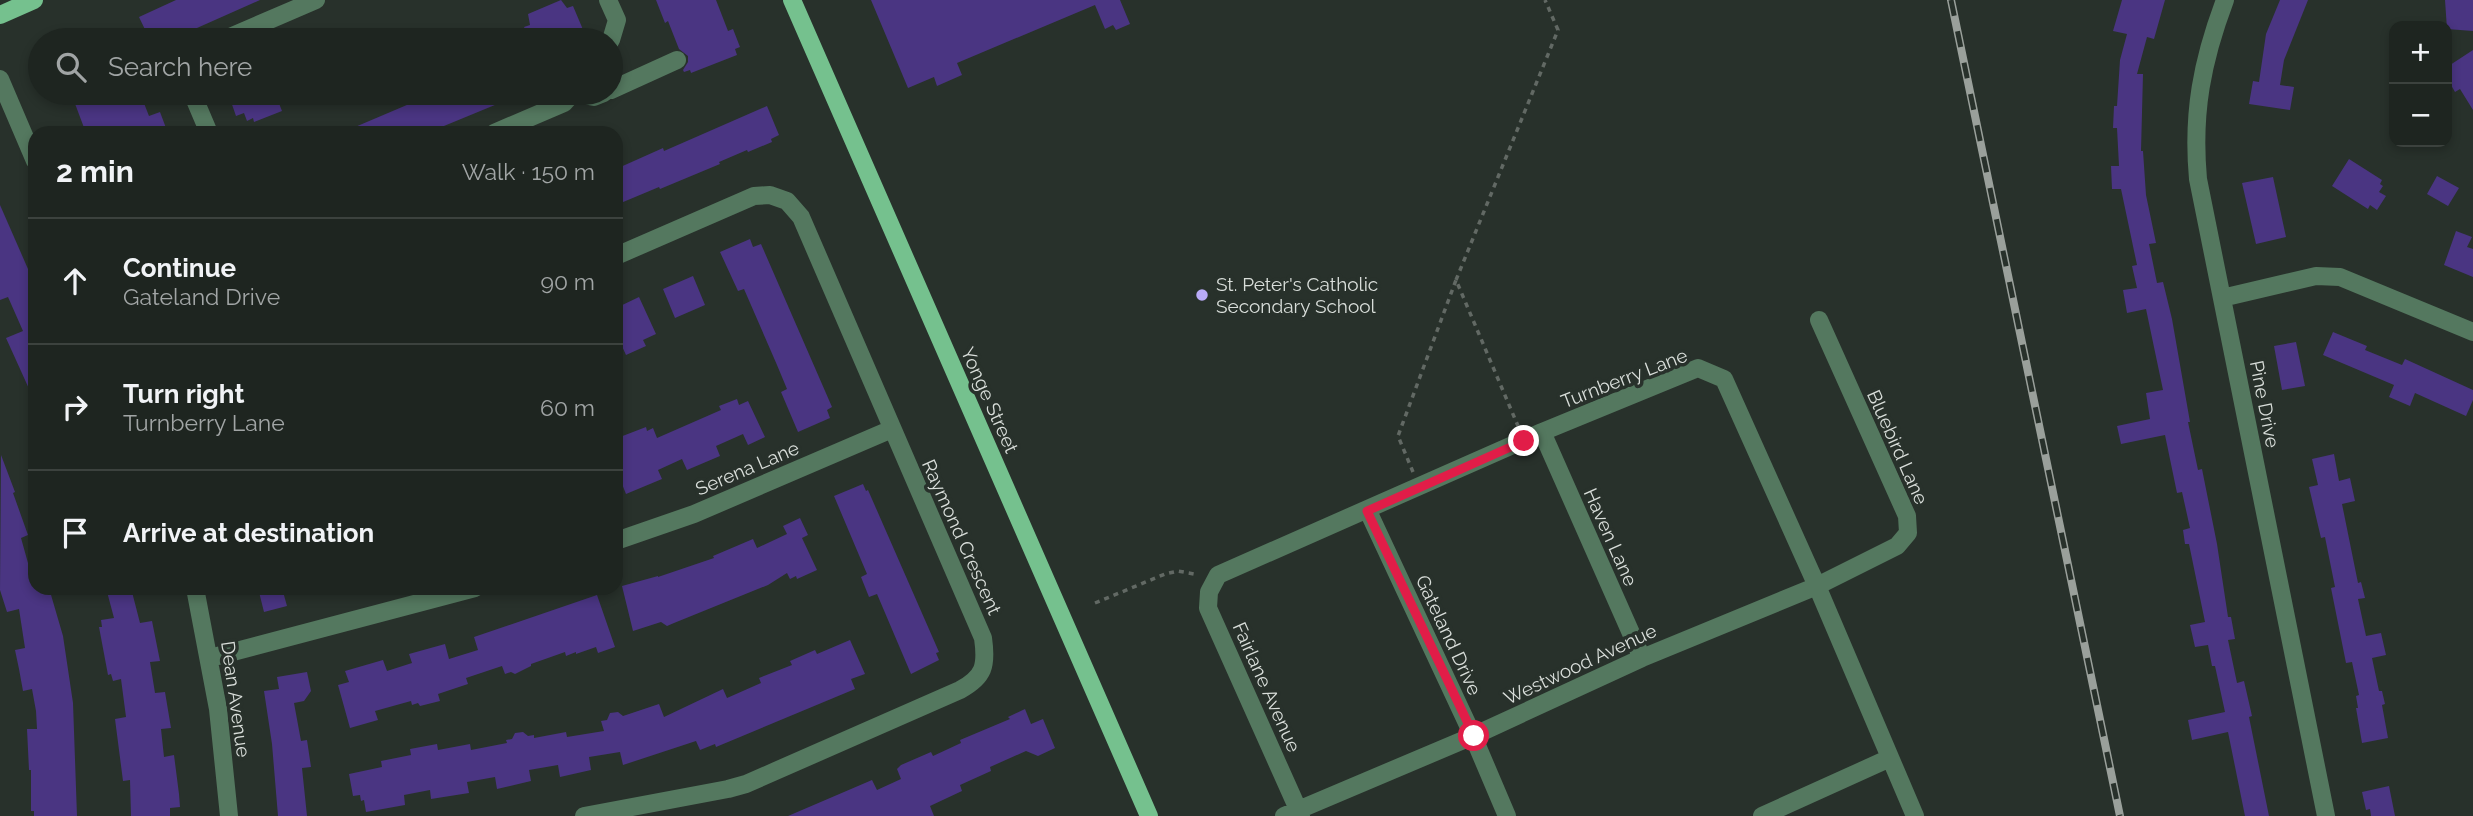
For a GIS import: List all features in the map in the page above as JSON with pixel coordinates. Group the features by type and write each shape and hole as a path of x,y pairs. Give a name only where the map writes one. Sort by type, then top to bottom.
{"main road":[{"path":"0,15 34,0"},
{"name":"Yonge Street","path":"792,0 1149,816"}],"street":[{"path":"251,28 316,0"},
{"path":"608,0 617,20 615,28"},
{"name":"Pine Drive","path":"2225,0 2200,83 2195,144 2204,210 2326,816"},
{"path":"623,85 677,60"},
{"path":"0,79 28,145"},
{"path":"197,105 206,126"},
{"path":"511,126 560,105"},
{"name":"Raymond Crescent","path":"584,816 728,789 746,783 977,681 984,667 985,653 983,638 801,217 787,201 770,195 754,196 623,253"},
{"path":"2222,298 2316,276 2340,277 2473,332"},
{"name":"Bluebird Lane","path":"1817,586 1897,546 1908,533 1908,516 1819,320"},
{"name":"Turnberry Lane","path":"1218,575 1542,432 1698,368 1724,379 1817,586 1915,816"},
{"name":"Serena Lane","path":"623,539 694,514 892,429"},
{"name":"Haven Lane","path":"1542,432 1642,658"},
{"name":"Gateland Drive","path":"1367,511 1474,736 1507,816"},
{"name":"Fairlane Avenue","path":"1218,575 1209,592 1208,608 1295,814"},
{"name":"Westwood Avenue","path":"1295,814 1474,736 1642,658 1817,586"},
{"name":"Dean Avenue","path":"196,595 210,658 229,816"},
{"path":"210,658 448,595"},
{"path":"1762,816 1800,809 1890,758"}],"path":[{"path":"1410,464 1398,436 1456,280 1558,30 1545,0"},
{"path":"1456,280 1515,419"},
{"path":"1095,603 1165,574 1178,571 1194,574"}],"building":[{"path":"176,0 260,0 197,28 144,28 139,17"},
{"path":"561,0 567,8 573,6 582,28 524,28 530,25 528,14"},
{"path":"656,0 716,0 728,31 733,29 740,47 735,49 737,55 691,73 690,70 684,72 688,56 679,49"},
{"path":"871,0 1120,0 1130,24 1116,30 1113,25 1105,29 1095,5 957,63 962,75 937,86 934,77 908,88"},
{"path":"2122,0 2165,0 2154,39 2147,37 2137,74 2143,74 2141,151 2146,195 2156,243 2149,244 2157,283 2163,282 2172,319 2188,422 2198,470 2202,469 2228,617 2231,617 2235,639 2228,640 2237,683 2244,681 2269,816 2245,816 2228,732 2192,740 2188,720 2225,712 2208,645 2195,647 2190,625 2205,622 2189,544 2185,544 2183,530 2190,528 2182,492 2177,493 2165,435 2121,444 2117,426 2150,419 2146,393 2163,390 2146,309 2127,313 2123,290 2137,288 2132,266 2137,265 2121,189 2112,189 2111,166 2119,166 2117,128 2113,128 2114,106 2117,106 2120,60 2127,34 2113,31"},
{"path":"2280,0 2308,0 2284,60 2280,85 2294,87 2290,110 2249,104 2253,81 2259,82 2266,34"},
{"path":"2445,0 2473,0 2473,31 2452,29 2452,21 2446,21"},
{"path":"2473,50 2473,110 2460,89 2455,92 2452,87 2452,64"},
{"path":"76,105 145,105 149,116 160,112 165,126 83,126"},
{"path":"232,105 280,105 282,111 254,122 253,118 247,121 244,113 236,116"},
{"path":"407,105 495,105 444,126 357,126"},
{"path":"767,106 779,135 771,139 772,142 623,202 623,166 663,148 664,151"},
{"path":"2349,159 2382,180 2380,184 2383,186 2379,192 2386,196 2377,210 2370,205 2368,209 2332,186"},
{"path":"2437,176 2459,188 2448,206 2427,194"},
{"path":"2273,177 2286,237 2256,244 2242,183"},
{"path":"0,205 28,269 28,387 6,338 23,331 8,297 0,300"},
{"path":"2456,231 2472,237 2467,247 2473,249 2473,277 2444,265"},
{"path":"750,239 753,247 761,244 832,407 827,410 830,418 798,432 781,392 787,389 777,365 744,289 738,291 720,252"},
{"path":"693,276 705,305 675,318 663,289"},
{"path":"639,297 656,334 643,340 646,346 626,355 623,348 623,305"},
{"path":"2333,332 2367,346 2365,350 2402,365 2405,359 2473,390 2473,400 2466,416 2415,393 2410,406 2389,397 2394,385 2323,355"},
{"path":"2296,342 2305,386 2282,390 2274,346"},
{"path":"737,399 739,405 748,401 765,437 748,445 743,434 716,446 720,456 687,470 682,459 658,470 662,479 626,494 623,486 623,436 646,427 647,431 653,428 657,438 721,410 719,406"},
{"path":"2334,454 2339,481 2350,478 2355,501 2342,504 2358,583 2361,582 2365,598 2358,599 2366,636 2381,633 2386,655 2372,658 2379,691 2382,691 2385,704 2382,705 2388,738 2362,743 2356,708 2356,696 2359,695 2352,662 2346,663 2331,588 2335,587 2325,537 2321,538 2309,487 2318,485 2312,459"},
{"path":"1,455 28,535 21,538 28,563 28,595 51,595 63,636 73,703 77,816 34,816 34,811 31,811 27,729 37,729 36,711 32,689 23,691 15,650 25,648 19,609 7,612 0,590"},
{"path":"863,484 939,652 936,653 939,660 911,674 877,594 869,597 861,577 867,574 834,496"},
{"path":"800,518 808,535 802,538 817,570 797,579 796,576 790,579 787,573 768,585 667,626 661,622 633,631 623,586 714,558 713,556 753,539 757,548 787,534 783,526"},
{"path":"108,595 133,595 140,623 152,621 160,661 150,662 155,693 165,692 171,728 161,729 164,757 174,755 179,794 180,807 170,808 170,816 131,816 130,780 123,781 115,719 126,717 121,679 113,681 111,674 108,675 99,627 102,627 101,620 114,618"},
{"path":"260,595 284,595 287,606 264,612"},
{"path":"597,595 615,647 598,653 596,647 566,656 565,652 531,664 515,674 505,674 502,666 466,678 468,684 438,694 440,701 420,706 418,703 412,705 411,701 375,711 378,720 350,728 338,685 349,682 345,671 383,660 387,671 412,663 409,654 445,644 449,659 478,650 474,637"},
{"path":"850,640 865,674 851,679 855,689 716,747 715,744 700,750 696,741 623,765 620,752 589,757 591,770 560,777 558,765 529,770 531,781 497,789 495,777 467,782 469,793 431,799 430,790 404,795 405,805 366,812 364,800 361,801 360,795 353,796 349,774 382,767 381,761 411,755 410,749 437,744 438,750 470,744 471,750 507,743 506,740 512,739 515,733 523,732 528,736 534,735 534,738 566,732 567,737 604,731 601,721 607,720 610,713 618,712 623,716 659,704 664,717 723,689 727,698 761,683 759,678 792,665 790,661 815,650 817,654"},
{"path":"307,672 311,691 304,701 294,703 301,741 307,740 311,767 302,768 307,816 278,816 264,691 279,689 277,677"},
{"path":"1025,709 1031,724 1043,719 1055,748 1038,756 1026,751 990,767 991,771 960,785 962,791 930,806 934,816 788,816 872,780 877,790 901,779 897,769 901,765 931,752 933,756"},
{"path":"2389,786 2395,816 2371,816 2370,809 2366,810 2362,792"}],"railway":[{"path":"1951,0 2120,816"}],"place":[{"name":"St. Peter's Catholic Secondary School","path":"1202,295"}],"route":[{"path":"1474,736 1367,511 1524,441"}]}
